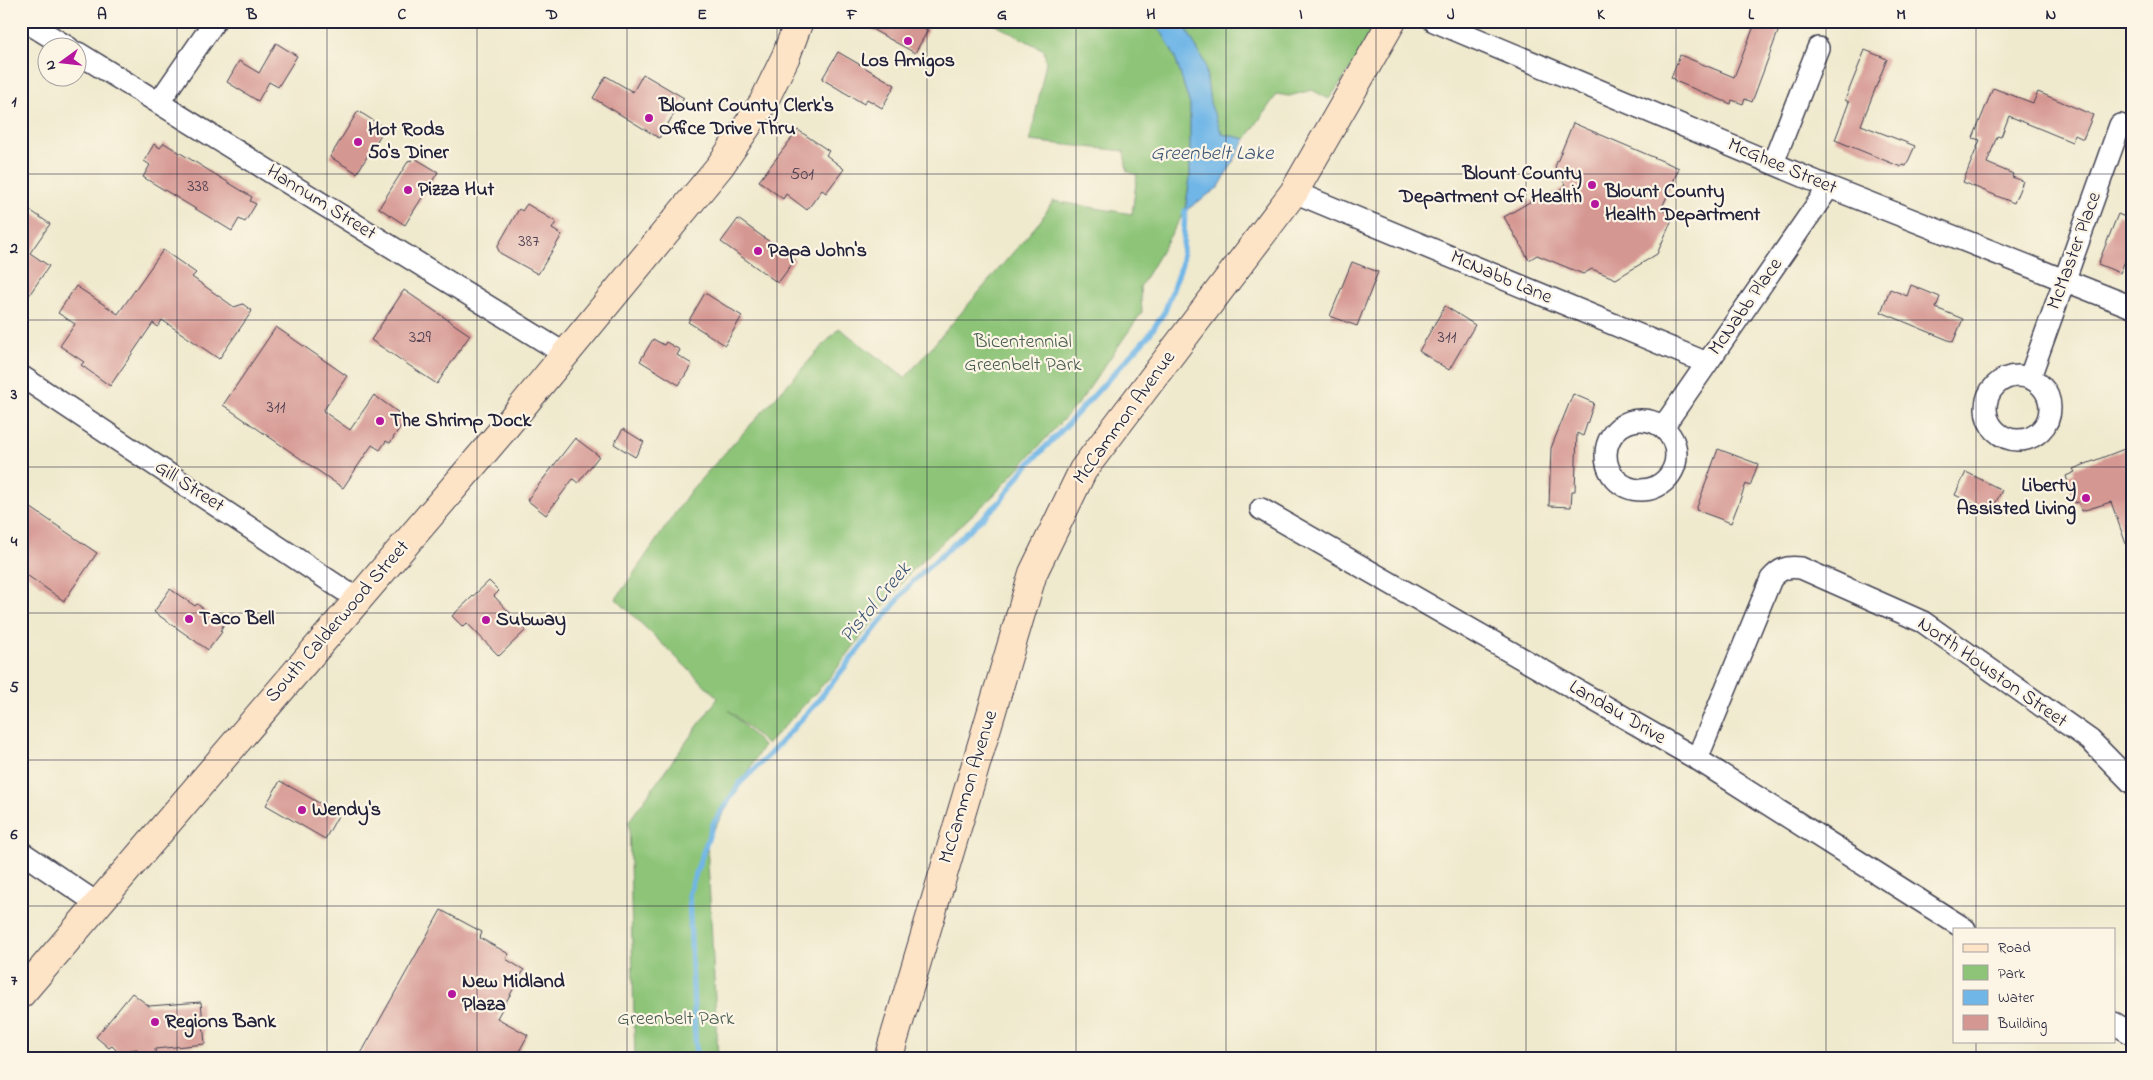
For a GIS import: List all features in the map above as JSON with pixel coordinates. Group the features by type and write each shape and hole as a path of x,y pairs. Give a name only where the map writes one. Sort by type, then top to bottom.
{"main road":[{"name":"South Calderwood Street","path":"21,994 454,487 720,166 763,103 786,56 799,21"},
{"name":"McCammon Avenue","path":"888,1059 1033,573 1083,470 1294,192 1392,21"}],"street":[{"path":"25,21 53,38"},
{"path":"159,102 215,21"},
{"name":"McGhee Street","path":"1434,21 1829,187 2132,307"},
{"path":"1773,163 1818,48"},
{"name":"Hannum Street","path":"88,59 565,354"},
{"name":"McMaster Place","path":"2030,377 2120,125"},
{"name":"McNabb Place","path":"1663,427 1829,187"},
{"name":"McNabb Lane","path":"1294,192 1707,363"},
{"name":"Gill Street","path":"21,376 357,599"},
{"name":"Landau Drive","path":"1261,509 1697,759 1963,928"},
{"name":"North Houston Street","path":"1697,759 1770,580 1779,570 1789,567 1801,568 1923,622 2090,740 2132,783"},
{"path":"21,852 98,904"},
{"path":"2116,1024 2132,1034"}],"green space":[{"path":"988,21 1146,21 1162,32 1175,57 1190,105 1190,178 1185,211 1140,287 1142,312 1081,400 994,495 911,571 832,675 767,745 729,710 763,746 707,841 718,1059 635,1059 629,821 718,698 616,599 691,490 839,328 905,378 1041,220 1053,201 1132,214 1137,175 1127,171 1124,151 1030,141 1046,62 1044,50"},
{"path":"1182,21 1379,21 1375,35 1329,99 1312,90 1289,96 1277,94 1246,139 1222,134 1210,103 1205,64"}],"water":[{"name":"Greenbelt Lake","path":"1146,21 1182,21 1205,64 1210,103 1222,134 1246,139 1219,187 1185,211 1190,178 1190,105 1175,57 1162,32"}],"building":[{"name":"Los Amigos","path":"857,21 912,21 928,30 915,53"},
{"path":"1756,21 1782,21 1752,102 1745,99 1743,104 1732,100 1731,104 1671,78 1680,55 1734,77"},
{"path":"276,43 297,56 278,87 269,82 258,101 227,82 239,61 259,73"},
{"path":"1865,50 1887,59 1861,125 1915,146 1906,166 1902,165 1901,167 1835,140 1849,102 1845,100"},
{"path":"838,52 895,85 882,108 867,99 864,104 822,79"},
{"name":"Blount County Clerk's Office Drive Thru","path":"643,74 684,98 659,138 593,98 606,76 633,92"},
{"path":"1993,88 2033,103 2038,92 2093,115 2083,139 2075,135 2072,142 2009,116 2001,137 1997,136 1987,163 2013,174 2012,177 2023,181 2014,203 1963,182 1980,140 1973,138"},
{"name":"Hot Rods 50's Diner","path":"358,111 385,128 357,173 330,157"},
{"name":"Blount County Health Department","path":"1573,123 1679,168 1661,210 1674,215 1657,254 1616,279 1592,269 1583,274 1537,255 1529,260 1504,217 1540,196 1545,198 1566,186 1555,167"},
{"path":"798,130 829,151 826,155 844,169 826,193 822,190 807,210 786,194 783,199 759,181"},
{"path":"164,143 252,197 250,201 256,204 245,222 239,219 232,231 143,177 150,165 144,161 154,144 160,148"},
{"name":"Pizza Hut","path":"413,157 438,172 405,225 379,208 409,160 411,161"},
{"path":"21,204 50,224 30,253 49,266 21,307"},
{"path":"527,204 556,222 552,229 562,235 538,274 500,253 497,247 519,209 522,211"},
{"path":"2118,214 2132,220 2132,244 2120,273 2098,264"},
{"name":"Papa John's","path":"738,219 795,260 778,283 721,242"},
{"path":"163,250 196,273 192,277 234,307 243,304 252,311 219,359 162,320 158,327 153,323 110,386 81,365 84,362 60,346 75,324 58,313 76,286 118,314"},
{"path":"1352,262 1378,272 1357,326 1330,316"},
{"path":"1911,285 1940,297 1936,308 1963,319 1953,342 1881,312 1890,289 1907,296"},
{"path":"404,290 470,335 437,384 371,340"},
{"path":"705,293 742,316 725,345 688,322"},
{"path":"1445,306 1475,325 1449,370 1419,351"},
{"path":"276,327 347,376 323,411 350,430 374,395 406,418 390,443 386,441 380,450 372,445 343,488 223,405"},
{"path":"653,339 664,345 666,342 680,350 677,355 692,364 679,385 640,361"},
{"path":"1573,394 1594,403 1583,436 1577,433 1575,491 1572,491 1571,507 1549,506 1551,448"},
{"path":"623,429 644,442 635,457 614,444"},
{"path":"575,438 599,456 578,483 573,479 546,515 527,500"},
{"name":"Liberty Assisted Living","path":"2132,446 2132,555 2130,555 2111,502 2082,511 2078,502 2075,503 2066,476 2075,472 2073,469"},
{"path":"1718,449 1758,464 1750,486 1746,484 1731,523 1696,510"},
{"path":"1966,472 2002,490 1991,512 1955,495"},
{"path":"21,501 97,553 64,601 21,571"},
{"name":"Subway","path":"489,581 499,591 494,596 526,630 499,656 467,623 463,627 452,616"},
{"name":"Taco Bell","path":"170,589 195,606 197,604 224,624 220,631 222,632 208,650 154,612"},
{"name":"Wendy's","path":"280,781 339,814 325,839 266,805"},
{"name":"New Midland Plaza","path":"441,910 482,932 480,938 509,954 506,959 524,970 497,1018 528,1035 515,1059 358,1059"},
{"name":"Regions Bank","path":"132,993 149,1006 201,1002 205,1044 155,1049 156,1059 138,1059 137,1049 118,1052 112,1046 109,1048 96,1037"}],"waterway":[{"name":"Pistol Creek","path":"696,1059 689,893 713,824 740,783 770,754 817,702 912,582 1000,502 1023,470 1149,335 1165,311 1182,263 1185,211"}],"place":[{"name":"Los Amigos","path":"908,41"},
{"name":"Blount County Clerk's Office Drive Thru","path":"649,118"},
{"name":"Hot Rods 50's Diner","path":"358,142"},
{"name":"Blount County Department Of Health","path":"1592,185"},
{"name":"Pizza Hut","path":"408,190"},
{"name":"Blount County Health Department","path":"1595,204"},
{"name":"Papa John's","path":"758,251"},
{"name":"The Shrimp Dock","path":"380,421"},
{"name":"Liberty Assisted Living","path":"2086,498"},
{"name":"Taco Bell","path":"189,619"},
{"name":"Subway","path":"486,620"},
{"name":"Wendy's","path":"302,810"},
{"name":"New Midland Plaza","path":"452,994"},
{"name":"Regions Bank","path":"155,1022"}],"park label":[{"name":"Bicentennial Greenbelt Park","path":"1023,354"},
{"name":"Greenbelt Park","path":"676,1019"}]}
